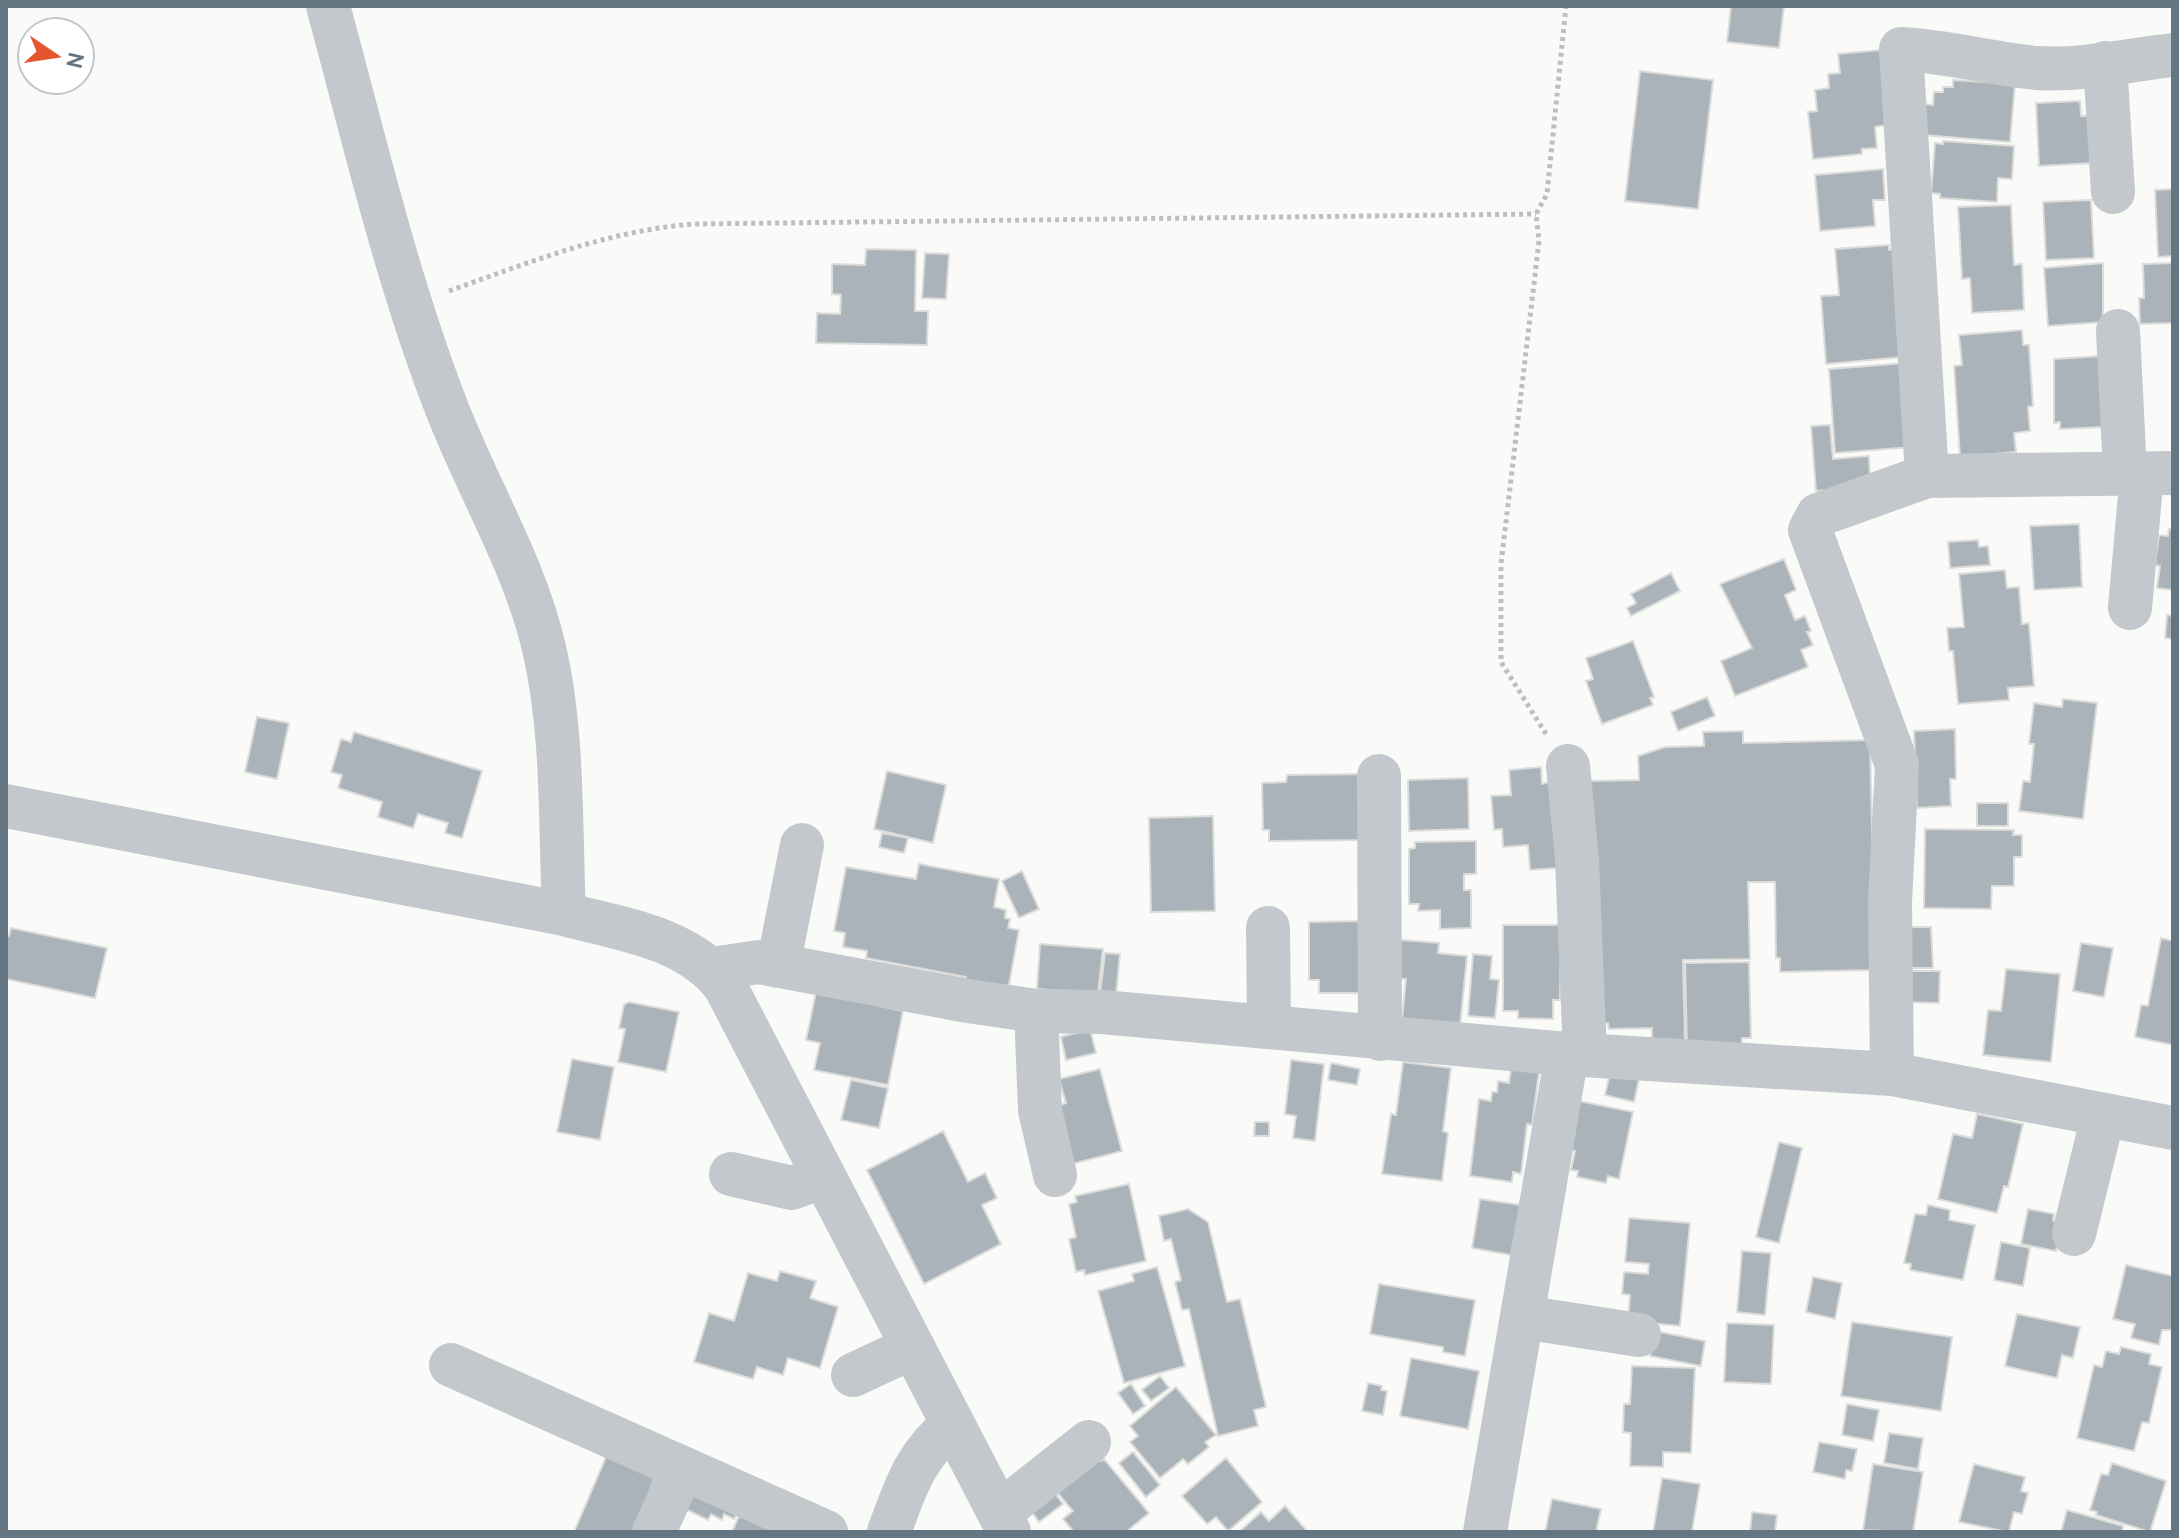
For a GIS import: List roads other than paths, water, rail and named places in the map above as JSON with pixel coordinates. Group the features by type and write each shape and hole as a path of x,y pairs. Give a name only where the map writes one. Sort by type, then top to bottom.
{"street":[{"path":"328,6 410,305 444,403 523,583 543,646 554,703 564,914"},
{"path":"1927,476 1901,49 1938,51 1992,63 2041,68 2173,55"},
{"path":"2105,63 2113,192"},
{"path":"2118,331 2147,473 2130,608"},
{"path":"1892,1074 1890,902 1897,765 1810,530 1818,515 1927,476 2147,473"},
{"path":"1485,1532 1522,1317 1576,1054 1577,859 1568,766"},
{"path":"1379,776 1380,1039"},
{"path":"6,806 564,914 679,948 712,969 725,986 1004,1523 1089,1442"},
{"path":"778,966 802,845"},
{"path":"1268,928 1269,1025"},
{"path":"712,969 759,962 1036,1011 1102,1012 1269,1025 1380,1039 1892,1074 2173,1128"},
{"path":"1036,1011 1040,1110 1055,1175"},
{"path":"2074,1234 2103,1116"},
{"path":"731,1174 792,1188 824,1176"},
{"path":"1522,1317 1639,1335"},
{"path":"853,1375 913,1347"},
{"path":"451,1365 826,1532"},
{"path":"889,1532 914,1467 926,1447 953,1424"},
{"path":"654,1532 682,1470"}]}
